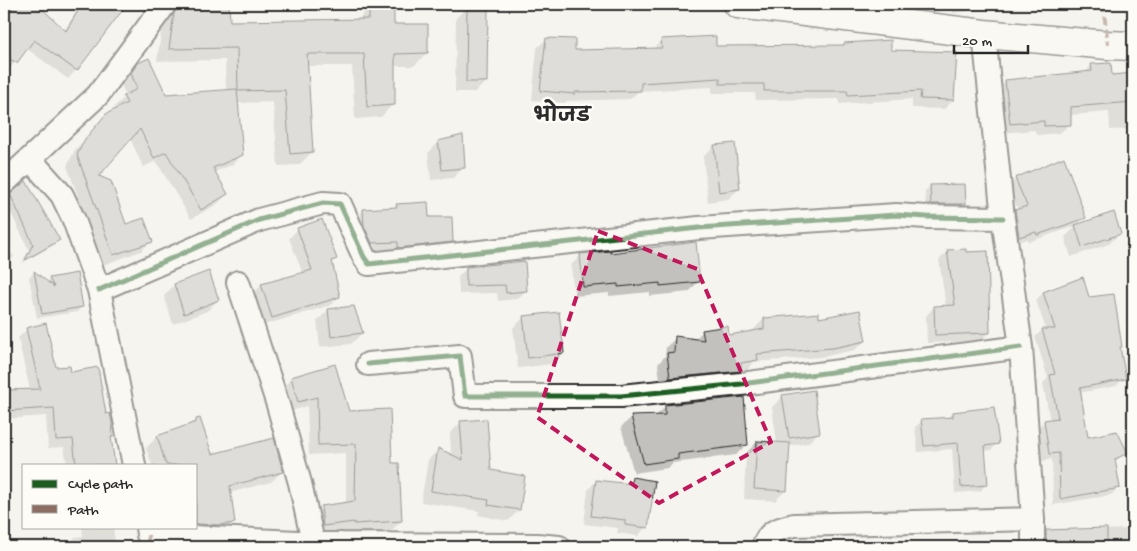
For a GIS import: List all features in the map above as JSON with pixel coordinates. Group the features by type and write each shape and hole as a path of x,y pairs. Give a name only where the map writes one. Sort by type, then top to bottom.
{"street":[{"path":"4,183 98,95 165,4"},
{"path":"738,4 984,34 1133,46"},
{"path":"984,34 1003,218 1021,347 1033,519 1033,547"},
{"path":"30,159 62,196 74,220 99,290 134,464"},
{"path":"99,290 259,220 324,203 340,204 369,264 699,228 896,215 1003,218"},
{"path":"238,282 283,422 300,483 313,542"},
{"path":"368,364 460,356 465,396 621,396 741,384 1021,347"},
{"path":"763,547 774,530 794,525 1033,519"},
{"path":"147,528 148,535 313,542 560,547"}],"highlighted area":[{"path":"598,231 697,269 771,442 659,503 537,417"}],"building":[{"path":"15,4 37,4 66,31 82,4 127,4 77,71 34,40 17,63 4,56 4,21"},
{"path":"229,5 230,21 369,19 369,7 394,7 394,24 428,24 428,53 395,54 395,105 367,107 364,54 307,54 313,152 290,154 285,90 238,91 237,48 169,49 174,13 178,7"},
{"path":"467,6 488,6 487,82 466,82"},
{"path":"716,36 716,46 844,45 844,43 891,40 891,50 957,52 954,100 920,99 921,91 848,95 847,91 764,91 764,84 720,84 720,78 641,83 641,91 575,92 575,94 540,91 546,38 575,39 575,50 662,48 661,39"},
{"path":"149,58 166,94 237,89 243,155 213,168 228,194 201,210 166,152 154,158 140,129 99,176 111,181 126,224 144,218 153,242 113,255 77,155 85,139 106,114 127,103 123,96 137,89 131,73 138,63"},
{"path":"1111,63 1112,75 1133,73 1133,102 1071,107 1071,125 1044,126 1044,121 1010,124 1005,80 1092,71 1091,64"},
{"path":"463,135 465,168 442,170 438,141"},
{"path":"735,143 740,189 719,192 714,145"},
{"path":"1064,157 1086,218 1037,235 1036,232 1019,237 1015,210 1027,206 1015,178"},
{"path":"26,181 60,240 25,260 33,244 10,194"},
{"path":"965,184 966,204 931,204 930,185"},
{"path":"428,202 429,217 452,217 453,242 398,248 398,242 372,243 364,226 363,209 397,207 396,204"},
{"path":"1114,212 1121,234 1082,247 1075,225"},
{"path":"322,219 337,259 332,261 340,297 272,318 261,284 312,270 297,228"},
{"path":"696,242 700,282 660,286 660,283 618,287 618,284 583,287 580,254 610,251 610,253"},
{"path":"966,249 966,252 988,251 990,333 935,335 934,306 955,305 947,250"},
{"path":"525,261 527,291 506,293 505,285 466,286 466,267"},
{"path":"34,271 54,287 49,278 77,273 83,307 42,314"},
{"path":"209,271 219,300 184,314 174,284"},
{"path":"1083,277 1089,297 1114,294 1126,379 1080,388 1088,437 1117,431 1128,453 1115,459 1120,488 1060,499 1059,453 1049,454 1044,420 1058,418 1050,375 1055,374 1042,329 1055,329 1043,292"},
{"path":"354,306 363,333 331,337 328,309"},
{"path":"860,310 866,341 833,348 757,354 758,360 741,363 741,371 670,378 667,353 674,352 675,336 704,340 702,330 728,326 729,335 764,329 764,318 819,313 819,318"},
{"path":"559,312 564,353 528,358 523,316"},
{"path":"46,323 56,367 70,366 71,372 98,367 106,414 110,413 112,422 113,437 111,437 115,464 76,464 73,439 56,440 54,408 4,411 4,390 40,389 26,328"},
{"path":"335,364 349,411 390,409 392,463 399,463 402,521 354,524 354,522 323,526 321,506 355,501 356,444 318,445 317,397 298,402 291,377"},
{"path":"814,390 820,433 789,438 782,395"},
{"path":"744,397 748,445 678,454 678,459 644,464 631,416 665,415 665,405"},
{"path":"994,407 999,444 985,446 988,485 961,487 958,443 924,446 921,419 953,417 953,412"},
{"path":"200,418 212,454 274,438 283,472 230,486 235,523 220,525 198,524 198,464 166,464 157,436 196,422 196,419"},
{"path":"487,419 491,470 525,476 520,510 488,505 489,500 431,491 438,448 463,460 460,421"},
{"path":"757,441 790,443 787,491 754,489"},
{"path":"632,477 655,481 648,528 625,525 625,520 591,516 596,480 631,484"},
{"path":"1107,528 1107,547 1046,547 1046,530"}],"marked path":[{"path":"1103,4 1108,45"},
{"path":"148,535 149,547"}],"cycle path":[{"path":"99,290 259,220 323,203 340,204 369,264 699,228 896,215 1003,218"},
{"path":"368,364 460,356 465,396 621,396 741,384 1021,347"}],"district":[{"name":"भोजड","path":"562,117"}]}
